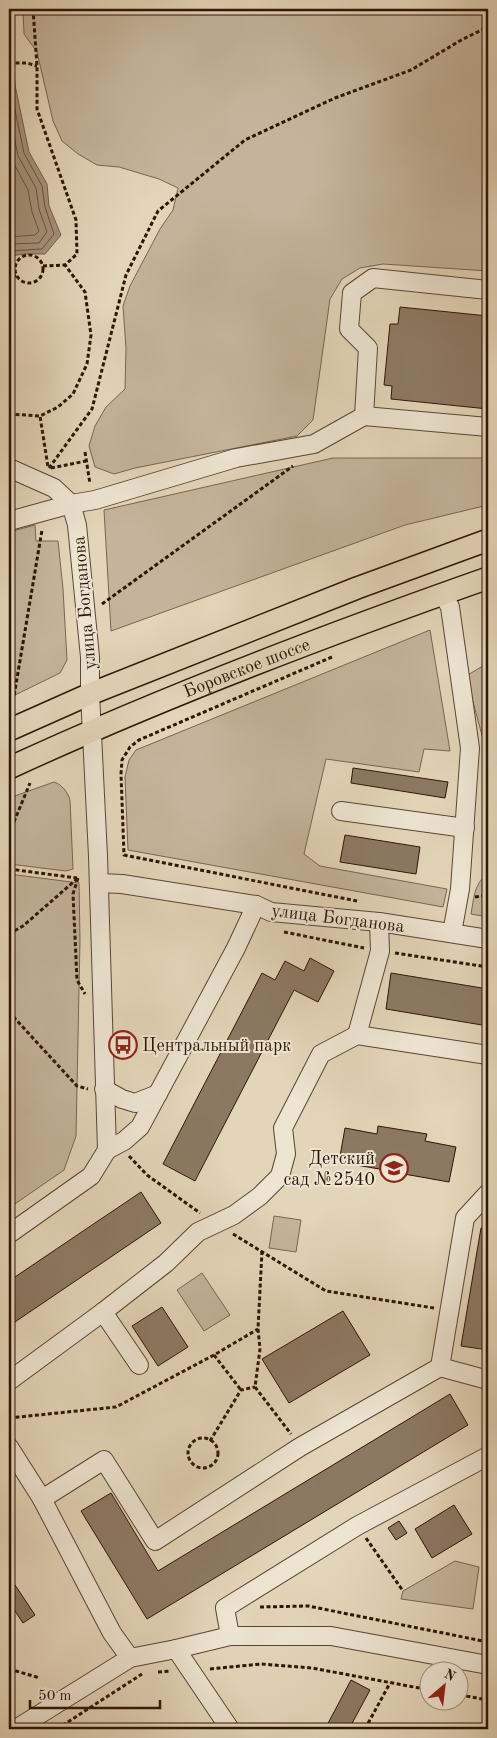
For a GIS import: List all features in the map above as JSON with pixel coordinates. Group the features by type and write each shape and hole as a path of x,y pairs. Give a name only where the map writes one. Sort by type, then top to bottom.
{"main road":[{"name":"Боровское шоссе","path":"9,730 90,694 357,588 488,540"},
{"name":"Боровское шоссе","path":"9,768 92,730 359,624 488,578"}],"street":[{"path":"364,416 368,348 349,329 352,293 373,278 488,290"},
{"path":"9,521 70,504 95,500 236,458 314,444 364,416 488,427"},
{"path":"9,468 48,476 70,504"},
{"name":"улица Богданова","path":"70,504 77,525 90,657 99,883 96,1089 107,1150"},
{"path":"443,594 450,607 470,748 460,890 452,933"},
{"path":"341,811 465,828"},
{"name":"улица Богданова","path":"99,883 122,884 256,905 271,912 379,922 488,939"},
{"path":"9,1234 92,1176 107,1150 124,1141 140,1127 236,948 256,905"},
{"path":"357,1035 380,950 379,922"},
{"path":"9,1381 166,1263 198,1232 234,1215 260,1196 280,1176 286,1154 283,1128 321,1054 357,1035 488,1055"},
{"path":"96,1089 135,1103 158,1094"},
{"path":"440,1367 465,1218 488,1193"},
{"path":"103,1312 139,1365"},
{"path":"42,1499 104,1460 155,1542 300,1447 440,1367 488,1380"},
{"path":"9,1447 42,1499 112,1633 130,1658"},
{"path":"230,1636 225,1608 357,1526 488,1456"},
{"path":"18,1729 130,1658 230,1636 331,1636 488,1665"},
{"path":"176,1649 230,1729"}],"path":[{"path":"33,9 37,66 37,109 76,220 77,254 65,265 43,266"},
{"path":"48,476 92,409 126,275 158,211 245,140 335,98 411,70 463,39 488,27"},
{"path":"9,63 27,63 37,66"},
{"path":"28,254 40,260 43,266 38,280 29,283 16,275 16,263 20,258 28,254"},
{"path":"10,414 40,416 58,407 73,394 87,364 91,335 85,292 65,265"},
{"path":"9,269 15,270"},
{"path":"9,280 16,275"},
{"path":"40,416 48,476"},
{"path":"85,452 91,490"},
{"path":"48,476 86,461"},
{"path":"101,604 301,461"},
{"path":"12,708 42,530"},
{"path":"314,894 124,855 122,760 130,746 139,740 338,654"},
{"path":"9,834 30,783"},
{"path":"9,869 78,878"},
{"path":"9,934 23,926 78,878"},
{"path":"78,878 73,894 77,980 85,995"},
{"path":"9,1012 77,1086 96,1089"},
{"path":"126,1153 146,1176 215,1224 326,1291 450,1310"},
{"path":"262,1251 258,1329 260,1349 255,1387 300,1447"},
{"path":"9,1418 116,1406 214,1355 258,1329"},
{"path":"214,1355 241,1390"},
{"path":"210,1441 241,1390 255,1387"},
{"path":"205,1438 210,1441 216,1444 218,1450 216,1462 211,1467 198,1468 189,1459 189,1447 193,1442 205,1438"},
{"path":"357,1526 403,1591"},
{"path":"225,1608 308,1606 488,1642"},
{"path":"312,1668 420,1688"},
{"path":"9,1670 40,1678"},
{"path":"365,1729 390,1683"},
{"path":"470,1697 488,1700"}],"shaded area":[{"path":"23,9 488,9 488,271 383,264 360,268 342,279 330,299 313,420 297,436 135,468 114,474 95,467 89,446 95,426 106,407 125,389 126,348 123,306 130,286 160,229 173,210 178,188 159,179 119,167 97,165 78,154 62,141 53,121 37,52 24,34"},
{"path":"333,458 488,458 488,505 405,525 111,631 104,510"},
{"path":"35,525 36,541 58,541 67,660 60,673 9,698 9,532"},
{"path":"430,630 450,751 424,749 419,772 326,759 304,854 320,866 447,889 443,907 128,850 125,777 129,760 136,750"},
{"path":"488,663 488,751 486,750 466,676"},
{"path":"54,782 64,789 70,800 73,869 66,871 9,864 9,798"},
{"path":"9,874 79,883 80,939 76,1136 64,1170 9,1208"},
{"path":"488,874 488,917 471,914 477,886"},
{"path":"274,1216 301,1220 296,1252 269,1248"},
{"path":"202,1273 230,1315 204,1331 177,1290"},
{"path":"455,1561 479,1567 473,1609 401,1599 403,1591"}],"water":[{"path":"9,9 15,85 29,152 47,184 49,206 61,235 45,254 9,256"}],"building":[{"path":"400,307 488,316 488,409 391,399 392,386 384,385 390,324 398,324"},
{"path":"353,768 448,782 445,798 351,783"},
{"path":"345,835 420,847 416,874 340,862"},
{"path":"310,958 334,971 318,1002 294,990 195,1181 163,1164 262,973 275,980 285,961 304,971"},
{"path":"391,973 488,989 488,1026 386,1009"},
{"path":"378,1126 427,1134 425,1141 456,1147 449,1182 404,1174 402,1180 384,1177 385,1170 339,1162 345,1128 377,1134"},
{"path":"141,1192 161,1223 9,1326 9,1281"},
{"path":"481,1228 488,1229 488,1350 461,1346"},
{"path":"162,1307 188,1347 158,1366 132,1326"},
{"path":"343,1311 370,1355 289,1403 262,1359"},
{"path":"450,1394 468,1425 147,1619 81,1511 111,1493 158,1571"},
{"path":"454,1505 472,1534 432,1558 415,1529"},
{"path":"399,1521 407,1533 396,1540 388,1528"},
{"path":"9,1576 35,1615 23,1623 9,1602"},
{"path":"351,1680 370,1690 349,1729 325,1729"}],"place":[{"name":"Центральный парк","path":"123,1045"},
{"name":"Детский сад №2540","path":"394,1168"}]}
